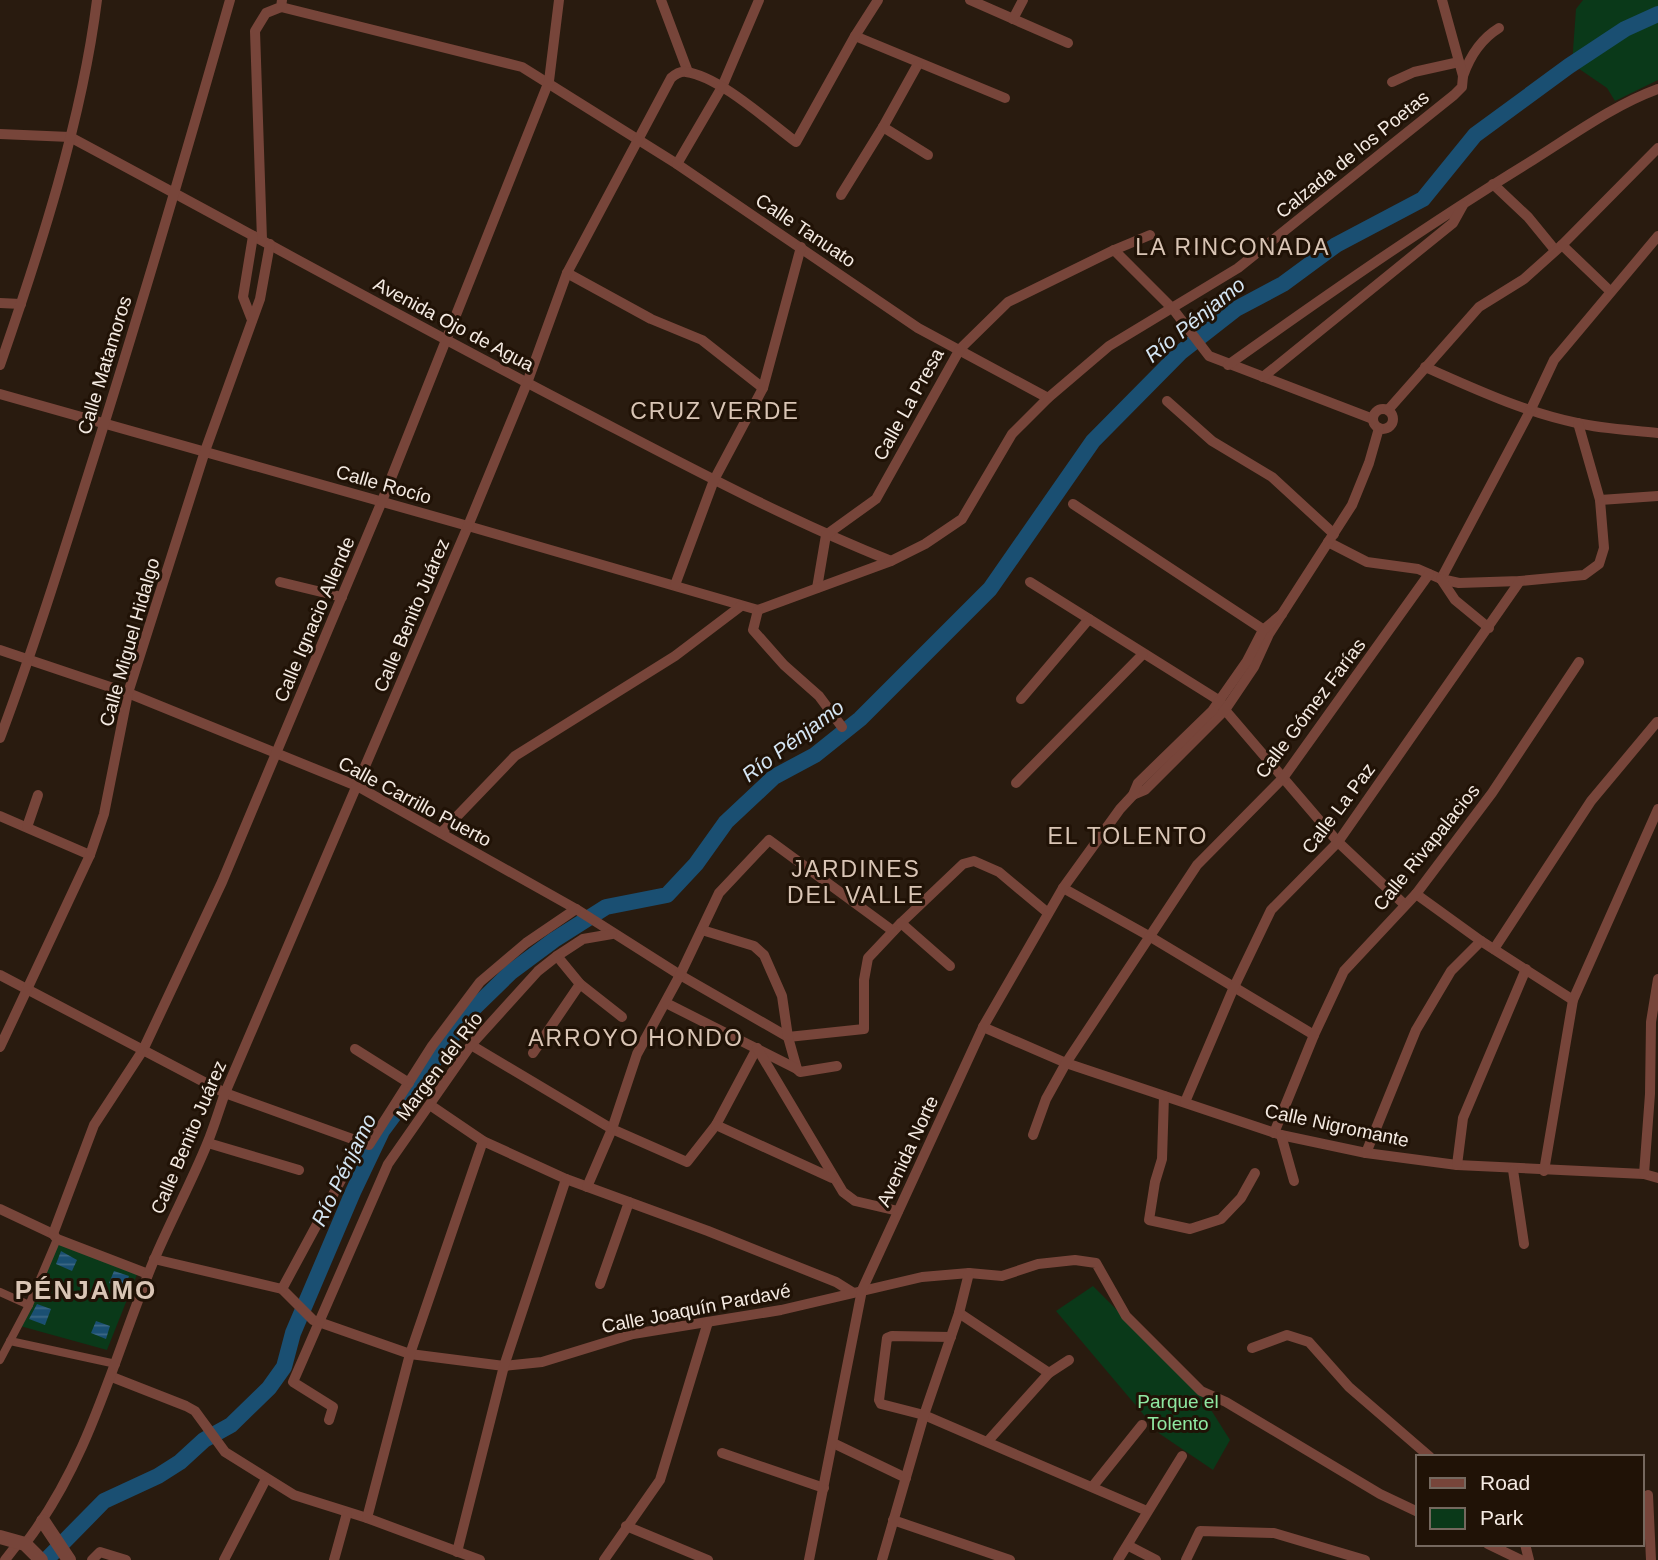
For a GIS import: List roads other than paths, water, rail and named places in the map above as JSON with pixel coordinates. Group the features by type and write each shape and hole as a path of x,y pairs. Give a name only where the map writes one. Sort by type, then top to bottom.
{"street":[{"path":"0,365 21,304 70,137 92,37 97,0"},
{"name":"Calle Matamoros","path":"0,737 30,660 105,423 230,0"},
{"name":"Calle Ignacio Allende","path":"55,1236 94,1125 143,1050 200,931 382,501 549,81 559,0"},
{"path":"661,0 688,72 722,87 796,142 878,0"},
{"path":"677,164 722,87 759,0"},
{"path":"970,0 1068,43"},
{"path":"1013,19 1023,0"},
{"path":"1442,0 1464,76"},
{"name":"Calle Tanuato","path":"282,3 522,66 677,164 918,328 1048,398"},
{"name":"Calle Miguel Hidalgo","path":"0,1046 90,855 104,814 128,693 205,451 260,299 262,240 255,31 266,13 282,3"},
{"name":"Calzada de los Poetas","path":"758,610 896,558 925,544 962,519 1013,434 1048,398 1109,346 1248,260 1454,95 1462,87 1468,61 1486,36 1499,28"},
{"path":"855,36 1005,98"},
{"path":"1392,82 1414,72 1459,62"},
{"path":"841,195 918,64"},
{"name":"Calle Benito Juárez","path":"5,1560 43,1521 82,1447 112,1377 154,1259 208,1143 225,1093 468,526 527,383 567,273 671,78 678,72 688,72"},
{"path":"1228,365 1408,239 1493,184 1602,118 1658,89"},
{"path":"883,127 928,155"},
{"name":"Avenida Ojo de Agua","path":"0,134 70,137 527,383 714,480 826,535 896,558"},
{"path":"1388,410 1479,307 1524,279 1658,148"},
{"path":"1493,184 1558,248 1610,291"},
{"path":"1263,377 1453,223 1464,203"},
{"name":"Calle La Presa","path":"826,535 876,499 960,349 1008,302 1150,235"},
{"path":"1441,579 1554,360 1658,236"},
{"name":"Calle Miguel Hidalgo","path":"252,320 243,297 262,240"},
{"path":"675,585 714,480 763,388 801,247"},
{"path":"1114,250 1172,309 1209,356 1386,429 1393,421 1393,416 1388,410 1376,411 1376,424"},
{"path":"567,273 651,319 702,340 763,388"},
{"path":"0,303 21,304"},
{"path":"1425,367 1498,400 1530,411 1578,424 1658,433"},
{"name":"Calle Rocío","path":"0,394 758,610"},
{"path":"1167,401 1212,441 1272,477 1331,538 1367,562 1418,569 1459,583 1584,575 1599,564 1604,548 1600,500 1578,424"},
{"name":"Avenida Norte","path":"809,1560 833,1443 857,1291 898,1211 983,1027 1063,888 1120,809 1133,795 1145,790 1254,667 1266,632 1282,614 1352,505 1370,463 1376,424"},
{"path":"1600,500 1658,496"},
{"path":"1073,504 1266,632"},
{"path":"817,588 826,535"},
{"name":"Calle Gómez Farías","path":"1033,1135 1046,1099 1066,1063 1197,865 1283,778 1429,574"},
{"path":"1441,579 1455,600 1489,628"},
{"name":"Calle La Paz","path":"1185,1102 1234,987 1271,910 1338,842 1521,581"},
{"path":"280,582 342,597"},
{"path":"1030,582 1222,705 1338,842 1405,905"},
{"path":"441,833 514,756 675,656 741,606"},
{"path":"758,610 753,630 784,665 820,696 842,727"},
{"path":"1021,699 1089,619"},
{"name":"Calle Carrillo Puerto","path":"0,650 128,693 357,786 576,909 680,975 788,1037"},
{"path":"1016,783 1143,654"},
{"name":"Calle Rivapalacios","path":"1277,1134 1314,1035 1344,971 1416,894 1492,793 1579,662"},
{"path":"1494,949 1591,801 1657,723"},
{"path":"27,827 38,795"},
{"path":"1544,1171 1573,1000 1658,809"},
{"path":"0,816 90,855"},
{"path":"587,1187 612,1129 637,1054 666,1003 719,893 769,840 950,966"},
{"path":"788,1037 864,1029 864,980 868,958 963,864 974,861 999,872 1048,913"},
{"path":"1063,888 1314,1035"},
{"path":"1416,894 1481,941 1573,1000"},
{"path":"154,1259 282,1289 365,1144 480,982 526,943 576,909"},
{"path":"702,930 754,946 764,955 782,996 788,1037 799,1071"},
{"name":"Margen del Río","path":"330,1420 333,1406 293,1382 316,1320 388,1164 471,1045 538,971 583,939 608,931"},
{"path":"1366,1153 1416,1030 1451,971 1481,941"},
{"path":"557,956 580,984 622,1017"},
{"path":"1457,1166 1463,1118 1526,969"},
{"path":"0,975 225,1093 365,1144"},
{"path":"1644,1174 1654,1094 1654,1022 1658,979"},
{"path":"533,1053 580,984"},
{"path":"666,1003 799,1071 837,1066"},
{"name":"Calle Nigromante","path":"983,1027 1066,1063 1277,1134 1366,1153 1457,1166 1644,1174 1658,1178"},
{"path":"471,1045 612,1129 687,1162 716,1125 757,1048"},
{"path":"757,1048 832,1178 843,1192 855,1201 898,1211"},
{"path":"355,1049 409,1083"},
{"path":"1164,1096 1163,1159 1155,1182 1149,1220 1190,1229 1221,1219 1241,1198 1255,1172"},
{"path":"430,1105 483,1141 566,1179 857,1291"},
{"path":"716,1125 832,1178"},
{"path":"1277,1134 1294,1181"},
{"path":"367,1518 410,1354 483,1141"},
{"path":"208,1143 299,1170"},
{"path":"1513,1170 1524,1244"},
{"path":"457,1552 503,1366 566,1179"},
{"path":"600,1284 629,1202"},
{"path":"0,1209 55,1236 148,1274"},
{"path":"0,1360 6,1344 29,1305 55,1236"},
{"name":"Calle Joaquín Pardavé","path":"282,1289 316,1320 410,1354 503,1366 542,1362 633,1334 781,1310 922,1277 969,1273 1002,1276 1038,1264 1075,1260 1096,1264 1126,1316 1201,1391 1226,1402 1380,1494 1416,1511"},
{"path":"882,1560 924,1415 960,1313 969,1273"},
{"path":"0,1292 29,1305"},
{"path":"960,1313 1049,1373"},
{"path":"604,1560 660,1480 708,1322"},
{"path":"1252,1348 1287,1335 1309,1342 1349,1387 1428,1455"},
{"path":"951,1336 887,1338 879,1400 881,1404 924,1415 1147,1511"},
{"path":"6,1344 116,1364"},
{"path":"988,1441 1049,1373 1069,1360"},
{"path":"112,1377 186,1406 202,1421 225,1452 294,1495 367,1518 480,1560"},
{"path":"1093,1486 1142,1425"},
{"path":"833,1443 906,1478"},
{"path":"722,1452 824,1488"},
{"path":"1118,1560 1182,1456"},
{"path":"224,1560 266,1479"},
{"path":"1649,1495 1651,1560"},
{"path":"334,1560 347,1513"},
{"path":"893,1520 1010,1560"},
{"path":"43,1521 69,1560"},
{"path":"626,1526 708,1560"},
{"path":"1186,1560 1200,1531 1274,1533 1365,1560"},
{"path":"0,1536 22,1543 39,1558"},
{"path":"1129,1546 1156,1560"},
{"path":"1492,1546 1521,1560"},
{"path":"92,1560 100,1552 126,1560"}],"water":[{"path":"61,1251 77,1260 72,1271 56,1264"},
{"path":"114,1271 129,1276 124,1290 109,1283"},
{"path":"37,1304 51,1309 45,1325 29,1319"},
{"path":"96,1321 110,1326 106,1339 91,1333"}],"waterway":[{"name":"Río Pénjamo","path":"46,1560 104,1501 158,1476 180,1462 204,1440 231,1425 269,1388 284,1367 293,1333 382,1131 471,1011 511,972 554,940 606,907 667,895 696,864 726,822 774,777 815,755 860,719 990,589 1093,441 1181,352 1236,309 1283,284 1336,245 1423,199 1475,135 1569,66 1625,29 1658,14"}],"district":[{"name":"LA RINCONADA","path":"1233,247"},
{"name":"CRUZ VERDE","path":"715,411"},
{"name":"EL TOLENTO","path":"1128,836"},
{"name":"JARDINES DEL VALLE","path":"856,882"},
{"name":"ARROYO HONDO","path":"636,1038"},
{"name":"PÉNJAMO","path":"86,1290"}],"park label":[{"name":"Parque el Tolento","path":"1178,1412"}]}
